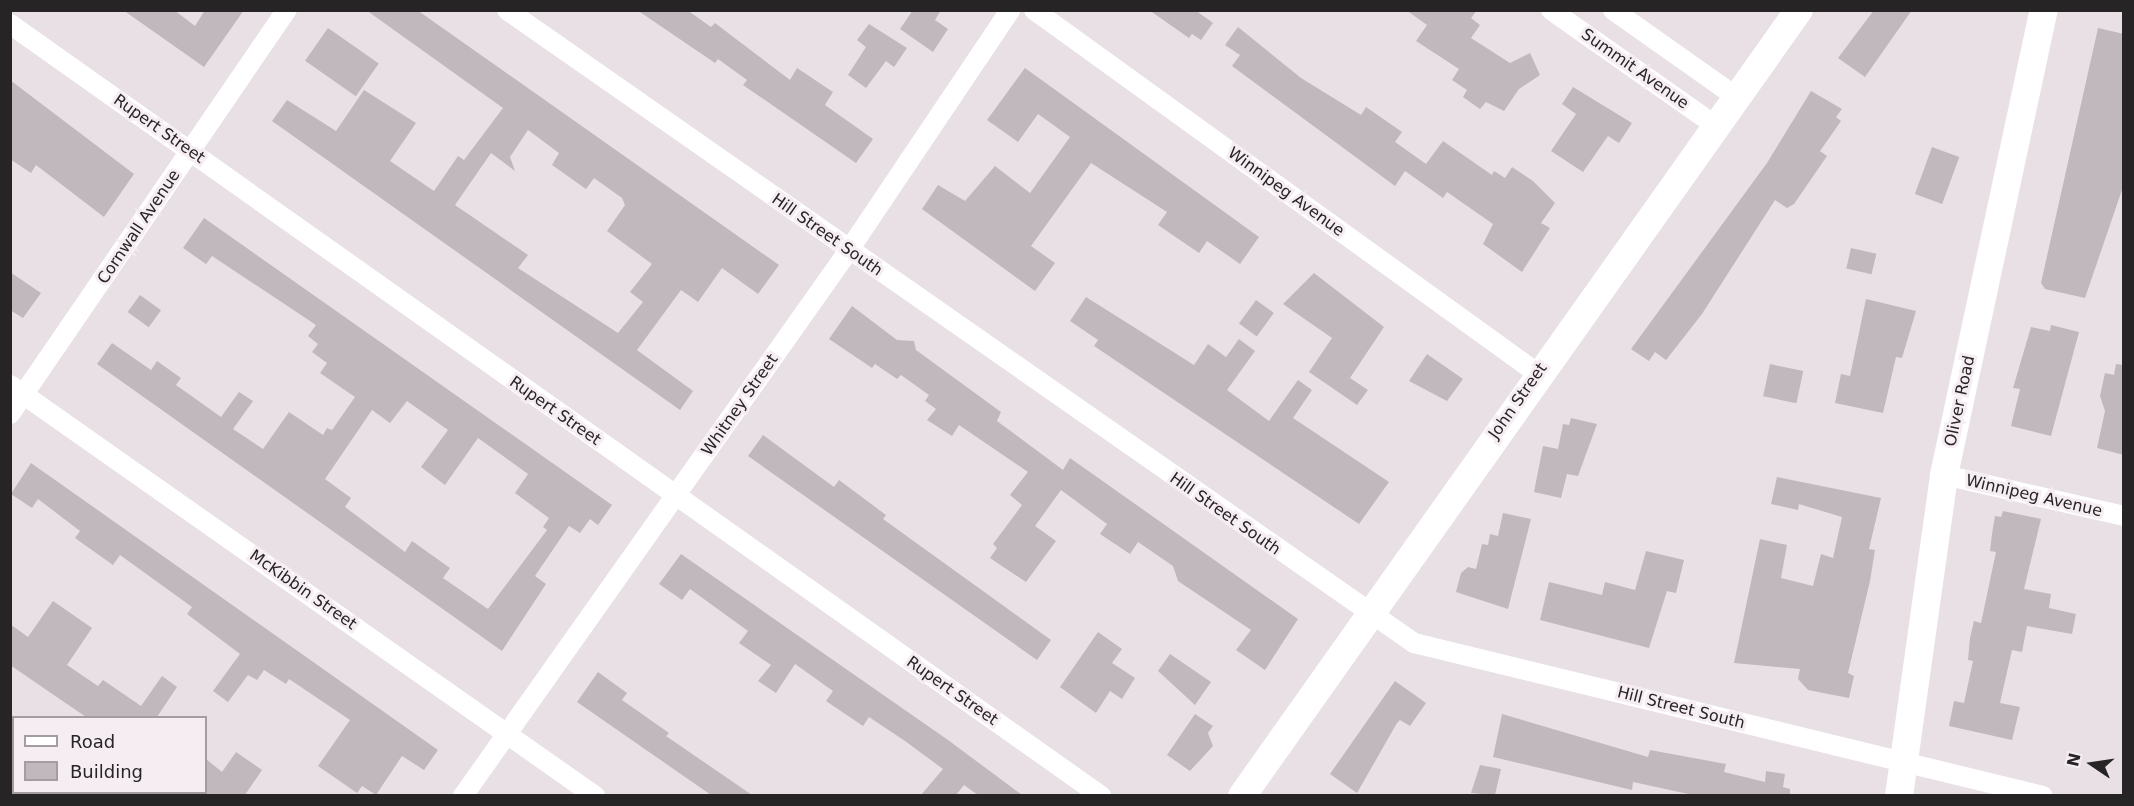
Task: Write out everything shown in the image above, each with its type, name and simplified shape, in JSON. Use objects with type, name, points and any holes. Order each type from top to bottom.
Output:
[{"type":"street","name":"Cornwall Avenue","points":[[10,414],[18,390],[190,152],[287,10]]},
{"type":"street","name":"Hill Street South","points":[[507,10],[1369,614],[1414,643],[2043,795]]},
{"type":"street","name":"Whitney Street","points":[[463,795],[849,250],[1010,10]]},
{"type":"street","name":"Winnipeg Avenue","points":[[1034,10],[1537,373]]},
{"type":"street","name":"Summit Avenue","points":[[1551,10],[1719,128]]},
{"type":"street","points":[[1613,10],[1739,99]]},
{"type":"street","name":"John Street","points":[[1242,795],[1537,373],[1719,128],[1799,10]]},
{"type":"street","name":"Oliver Road","points":[[1899,795],[1944,476],[2044,10]]},
{"type":"street","name":"Rupert Street","points":[[10,24],[1101,795]]},
{"type":"street","name":"McKibbin Street","points":[[18,390],[595,795]]},
{"type":"street","name":"Winnipeg Avenue","points":[[1944,476],[2124,516]]},
{"type":"building","points":[[123,10],[174,10],[195,26],[205,10],[244,10],[204,67]]},
{"type":"building","points":[[366,10],[417,10],[779,265],[758,294],[722,268],[698,302],[681,290],[637,350],[693,391],[680,410],[272,121],[287,100],[336,131],[364,90],[416,123],[390,161],[434,191],[458,156],[464,160],[503,108]],"holes":[[[528,130],[559,153],[552,165],[586,189],[594,178],[622,198],[625,205],[607,231],[652,264],[630,292],[643,302],[618,333],[518,268],[528,255],[455,205],[491,153],[515,171],[510,157]]]},
{"type":"building","points":[[637,10],[687,10],[711,27],[715,23],[790,80],[797,68],[833,92],[825,105],[873,139],[856,163],[743,85],[747,80],[718,59],[715,63]]},
{"type":"building","points":[[913,10],[941,10],[935,20],[948,29],[933,52],[900,29]]},
{"type":"building","points":[[1149,10],[1195,10],[1213,23],[1201,40],[1192,34],[1189,38]]},
{"type":"building","points":[[1406,10],[1477,10],[1471,18],[1480,25],[1471,38],[1510,63],[1530,53],[1540,75],[1519,89],[1504,111],[1486,102],[1480,109],[1463,97],[1467,90],[1452,80],[1459,69],[1416,41],[1427,25]]},
{"type":"building","points":[[1874,10],[1912,10],[1865,77],[1838,58]]},
{"type":"building","points":[[869,24],[907,48],[894,67],[886,61],[866,88],[848,75],[866,47],[857,40]]},
{"type":"building","points":[[1238,27],[1301,78],[1361,115],[1366,107],[1402,132],[1395,142],[1426,164],[1443,141],[1492,175],[1494,171],[1505,178],[1512,167],[1533,181],[1555,203],[1541,223],[1550,228],[1522,272],[1483,244],[1493,224],[1447,192],[1443,198],[1405,171],[1395,186],[1232,66],[1240,55],[1225,45]]},
{"type":"building","points":[[328,28],[379,64],[356,96],[305,61]]},
{"type":"building","points":[[2098,28],[2124,34],[2124,184],[2085,298],[2045,289],[2041,283]]},
{"type":"building","points":[[1025,68],[1259,237],[1240,264],[1207,241],[1199,253],[1158,225],[1167,212],[1091,163],[1031,246],[1055,263],[1035,291],[922,209],[938,185],[965,201],[995,166],[1030,193],[1070,137],[1038,114],[1018,142],[987,120]]},
{"type":"building","points":[[10,80],[134,174],[104,217],[36,165],[31,173],[10,159]]},
{"type":"building","points":[[1573,87],[1632,123],[1619,143],[1608,136],[1583,172],[1551,151],[1576,114],[1562,104]]},
{"type":"building","points":[[1811,91],[1842,109],[1836,117],[1841,121],[1820,151],[1827,156],[1794,204],[1787,208],[1775,200],[1702,314],[1666,360],[1655,352],[1649,361],[1631,349],[1767,163]]},
{"type":"building","points":[[1932,147],[1959,157],[1942,204],[1915,194]]},
{"type":"building","points":[[204,218],[612,505],[598,525],[590,519],[580,533],[569,526],[535,576],[546,584],[502,651],[97,364],[112,343],[151,370],[157,361],[181,378],[176,385],[221,417],[239,392],[253,401],[233,429],[263,449],[289,412],[323,435],[327,428],[332,430],[355,397],[320,373],[327,363],[312,352],[318,344],[308,336],[316,325],[212,256],[206,264],[183,248]],"holes":[[[407,401],[448,430],[421,467],[445,485],[478,438],[528,474],[515,493],[549,518],[543,527],[547,530],[488,609],[443,578],[450,568],[412,541],[405,552],[345,507],[351,498],[325,479],[372,410],[390,423]]]},
{"type":"building","points":[[1851,248],[1876,254],[1872,274],[1846,268]]},
{"type":"building","points":[[10,272],[41,293],[23,318],[10,310]]},
{"type":"building","points":[[1314,273],[1384,327],[1350,378],[1368,390],[1357,405],[1309,372],[1332,338],[1283,304]]},
{"type":"building","points":[[140,295],[161,310],[149,327],[128,312]]},
{"type":"building","points":[[1086,297],[1194,365],[1208,344],[1226,357],[1239,339],[1255,351],[1227,390],[1269,421],[1298,380],[1312,390],[1293,418],[1389,482],[1359,524],[1094,346],[1098,340],[1070,321]]},
{"type":"building","points":[[1866,299],[1916,311],[1902,358],[1896,357],[1883,413],[1835,403],[1841,374],[1850,376]]},
{"type":"building","points":[[1256,300],[1274,313],[1257,336],[1239,323]]},
{"type":"building","points":[[852,306],[897,340],[914,341],[916,350],[1001,412],[997,421],[1063,470],[1070,458],[1298,619],[1265,670],[1236,650],[1251,630],[1178,581],[1173,566],[1138,542],[1130,554],[1100,534],[1107,524],[1061,490],[1035,526],[1056,541],[1026,582],[990,558],[997,548],[993,544],[1022,505],[1010,495],[1028,472],[959,425],[952,436],[927,420],[936,409],[925,401],[929,395],[901,375],[897,379],[875,364],[872,368],[829,339]]},
{"type":"building","points":[[2051,325],[2079,332],[2051,436],[2011,426],[2020,389],[2013,388],[2031,327],[2050,331]]},
{"type":"building","points":[[1427,354],[1463,379],[1447,401],[1409,381]]},
{"type":"building","points":[[1770,364],[1803,371],[1796,403],[1763,396]]},
{"type":"building","points":[[2116,364],[2124,365],[2124,455],[2097,448],[2105,411],[2100,396],[2105,373],[2114,375]]},
{"type":"building","points":[[1571,418],[1597,424],[1578,476],[1567,474],[1561,498],[1534,492],[1543,446],[1558,449],[1563,424],[1569,425]]},
{"type":"building","points":[[763,435],[834,487],[839,480],[886,515],[883,519],[1051,640],[1037,660],[748,456]]},
{"type":"building","points":[[31,463],[438,750],[424,770],[402,756],[376,795],[362,786],[357,793],[318,766],[350,720],[289,679],[286,684],[264,670],[257,680],[248,675],[228,702],[213,691],[240,654],[187,614],[192,607],[120,555],[113,565],[75,538],[80,531],[38,499],[32,508],[11,494]]},
{"type":"building","points":[[1777,477],[1881,498],[1869,549],[1875,550],[1870,581],[1848,673],[1854,676],[1849,698],[1808,690],[1798,679],[1800,669],[1734,663],[1760,539],[1787,545],[1781,578],[1813,586],[1821,554],[1833,558],[1842,517],[1799,504],[1798,510],[1771,504]]},
{"type":"building","points":[[2003,511],[2041,519],[2024,589],[2051,594],[2049,608],[2076,614],[2072,634],[2027,626],[2022,652],[2012,650],[2000,703],[2020,707],[2012,740],[1949,726],[1954,701],[1964,703],[1973,661],[1968,660],[1970,638],[1974,621],[1981,623],[1996,552],[1990,551],[1995,516],[2001,517]]},
{"type":"building","points":[[1503,513],[1531,519],[1508,609],[1456,592],[1461,573],[1468,567],[1476,569],[1482,544],[1488,545],[1490,534],[1498,536]]},
{"type":"building","points":[[1646,551],[1684,560],[1676,593],[1667,591],[1649,648],[1540,620],[1549,582],[1602,595],[1605,582],[1635,590]]},
{"type":"building","points":[[681,554],[948,740],[1022,795],[978,795],[964,785],[956,795],[921,795],[943,769],[869,717],[863,726],[826,701],[833,691],[795,664],[776,693],[758,681],[771,665],[739,643],[748,631],[690,589],[682,600],[659,584]]},
{"type":"building","points":[[53,601],[92,628],[67,665],[98,686],[103,680],[141,706],[162,676],[177,687],[158,716],[85,716],[10,665],[10,624],[28,637]]},
{"type":"building","points":[[1098,632],[1122,649],[1112,663],[1135,678],[1122,699],[1110,691],[1096,713],[1060,687]]},
{"type":"building","points":[[1170,654],[1211,682],[1195,705],[1158,671]]},
{"type":"building","points":[[598,672],[627,693],[622,700],[669,733],[666,736],[752,795],[711,795],[577,702]]},
{"type":"building","points":[[1395,681],[1426,703],[1410,726],[1400,720],[1397,723],[1357,793],[1330,774]]},
{"type":"building","points":[[1195,714],[1213,726],[1208,733],[1213,746],[1190,771],[1167,755]]},
{"type":"building","points":[[1502,714],[1648,757],[1650,750],[1726,764],[1724,772],[1765,782],[1766,771],[1785,774],[1783,787],[1790,789],[1790,795],[1693,795],[1633,782],[1632,790],[1493,757]]},
{"type":"building","points":[[236,752],[262,770],[245,795],[206,795],[207,760],[222,772]]},
{"type":"building","points":[[1480,765],[1501,769],[1495,795],[1471,793]]}]
